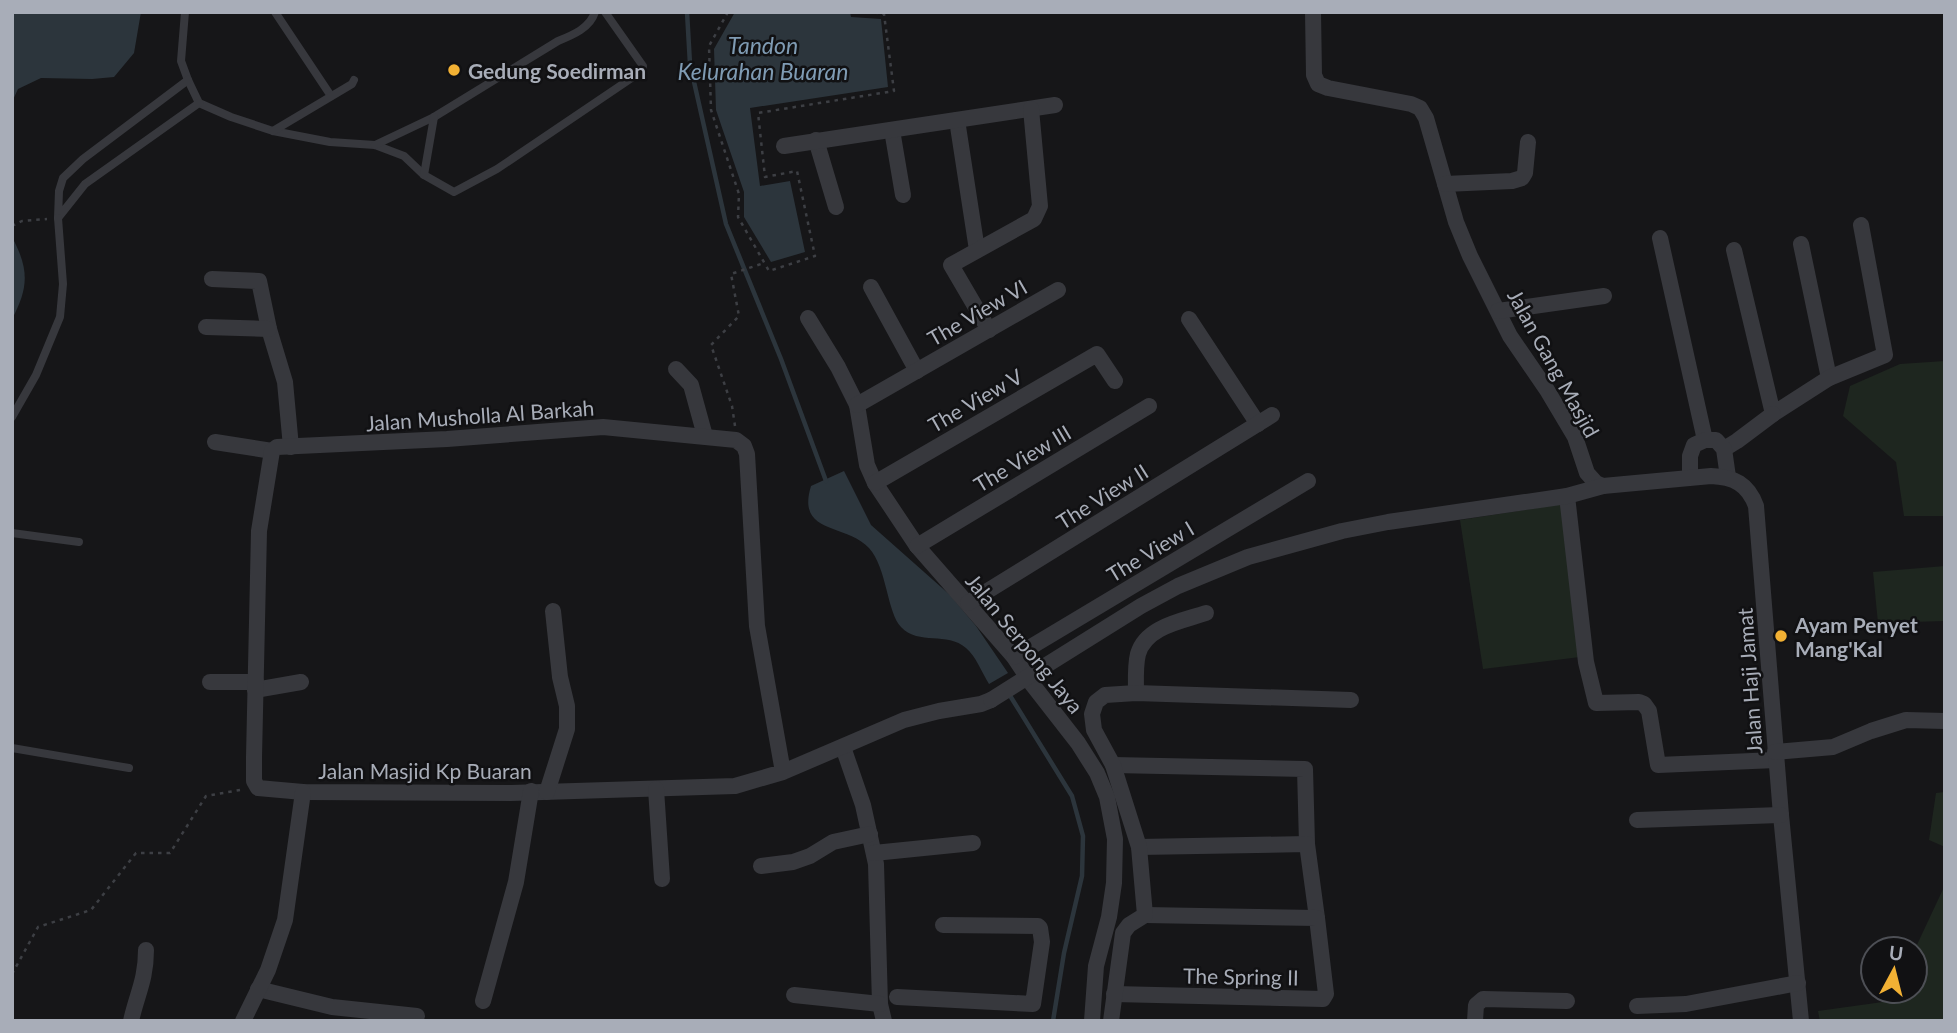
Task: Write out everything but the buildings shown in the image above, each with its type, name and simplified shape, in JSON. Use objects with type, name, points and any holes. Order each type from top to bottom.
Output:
[{"type":"street","name":"Jalan Gang Masjid","points":[[1313,12],[1314,75],[1318,84],[1420,108],[1426,118],[1463,241],[1521,355],[1547,390],[1574,437],[1587,473],[1603,486]]},
{"type":"street","points":[[784,146],[1055,105]]},
{"type":"street","points":[[989,330],[951,267],[952,262],[1034,219],[1039,213],[1031,109]]},
{"type":"street","points":[[957,120],[977,250]]},
{"type":"street","points":[[892,130],[903,195]]},
{"type":"street","points":[[816,140],[836,207]]},
{"type":"street","points":[[1445,184],[1512,181],[1522,178],[1525,173],[1528,142]]},
{"type":"street","points":[[1724,449],[1829,378],[1882,357],[1886,352],[1861,225]]},
{"type":"street","points":[[1660,238],[1705,440]]},
{"type":"street","points":[[1801,244],[1829,378]]},
{"type":"street","points":[[1734,250],[1773,414]]},
{"type":"street","points":[[212,279],[259,281],[269,329],[285,382],[290,447]]},
{"type":"street","name":"The View VI","points":[[871,287],[917,371]]},
{"type":"street","name":"The View VI","points":[[856,405],[1058,290]]},
{"type":"street","points":[[1498,311],[1604,296]]},
{"type":"street","name":"Jalan Serpong Jaya","points":[[808,318],[838,367],[856,405],[867,465],[875,483],[917,546],[1014,657],[1079,743],[1097,773],[1113,819],[1115,839],[1114,883],[1109,917],[1096,966],[1092,1021]]},
{"type":"street","name":"The View II","points":[[968,603],[1265,419],[1189,319]]},
{"type":"street","points":[[206,327],[269,329]]},
{"type":"street","name":"The View V","points":[[875,483],[1097,354],[1115,381]]},
{"type":"street","points":[[676,369],[691,385],[705,436]]},
{"type":"street","name":"The View III","points":[[917,546],[1149,406]]},
{"type":"street","name":"Jalan Musholla Al Barkah","points":[[272,451],[277,447],[447,439],[603,427],[737,440]]},
{"type":"street","points":[[737,440],[744,446],[747,454],[757,625],[783,772]]},
{"type":"street","points":[[1603,486],[1690,477],[1728,477],[1724,449],[1716,440],[1705,440],[1694,445],[1690,456],[1690,477]]},
{"type":"street","points":[[215,442],[272,451],[259,531],[254,757],[256,786],[303,792],[285,920],[268,970],[243,1021]]},
{"type":"street","name":"Jalan Haji Jamat","points":[[1728,477],[1746,488],[1756,506],[1780,815],[1801,1021]]},
{"type":"street","name":"The View I","points":[[1014,657],[1308,481]]},
{"type":"street","name":"Jalan Masjid Kp Buaran","points":[[303,792],[539,792],[741,785],[783,772],[904,720],[991,700],[1141,606],[1178,586],[1248,556],[1342,531],[1567,496],[1603,486]]},
{"type":"street","points":[[1567,496],[1586,662],[1596,704],[1644,704],[1649,712],[1658,765],[1664,767],[1776,756],[1833,747],[1906,720],[1945,721]]},
{"type":"street","name":"Jalan Masjid Kp Buaran","points":[[539,792],[567,729],[567,706],[560,677],[553,611]]},
{"type":"street","points":[[1136,693],[1136,663],[1143,643],[1161,628],[1206,613]]},
{"type":"street","points":[[210,682],[256,686],[301,682]]},
{"type":"street","points":[[1144,915],[1139,847],[1113,765],[1094,730],[1092,714],[1096,702],[1105,695],[1136,693],[1351,700]]},
{"type":"street","points":[[843,747],[863,805],[874,853],[880,1004],[884,1021]]},
{"type":"street","points":[[1111,1021],[1123,933],[1129,925],[1144,915],[1317,918],[1307,844],[1305,769],[1113,765]]},
{"type":"street","points":[[656,789],[662,879]]},
{"type":"street","points":[[483,1001],[539,792]]},
{"type":"street","points":[[1637,821],[1780,815]]},
{"type":"street","points":[[761,866],[793,862],[810,856],[832,842],[870,834]]},
{"type":"street","points":[[874,853],[973,843]]},
{"type":"street","points":[[1139,847],[1307,844]]},
{"type":"street","points":[[1114,883],[1142,884]]},
{"type":"street","name":"The Spring II","points":[[1114,994],[1323,999],[1326,995],[1317,918]]},
{"type":"street","points":[[943,925],[1040,928],[1042,942],[1030,1021]]},
{"type":"street","points":[[131,1021],[143,986],[146,950]]},
{"type":"street","points":[[1637,1006],[1686,1004],[1798,983]]},
{"type":"street","points":[[258,989],[332,1007],[417,1016]]},
{"type":"street","points":[[794,995],[880,1004]]},
{"type":"street","points":[[897,997],[1032,1004]]},
{"type":"street","points":[[1475,1021],[1476,1005],[1483,999],[1567,1001]]},
{"type":"lane","points":[[184,12],[181,61],[200,103],[273,131],[330,142],[375,145],[404,156],[424,175],[451,191],[456,191],[497,169],[642,71],[643,66],[606,12]]},
{"type":"lane","points":[[275,12],[331,96]]},
{"type":"lane","points":[[375,145],[434,117],[558,41],[578,32],[592,21],[595,12]]},
{"type":"lane","points":[[12,417],[36,375],[60,317],[63,284],[58,218],[59,191],[63,178],[83,159],[188,80]]},
{"type":"lane","points":[[273,131],[352,84],[354,80]]},
{"type":"lane","points":[[58,218],[85,184],[200,103]]},
{"type":"lane","points":[[424,175],[434,117]]},
{"type":"lane","points":[[12,533],[79,541]]},
{"type":"lane","points":[[12,748],[129,768]]},
{"type":"path","points":[[728,12],[709,46],[711,110],[739,194],[738,218],[764,262],[731,274],[739,316],[711,345],[732,407],[737,440]]},
{"type":"path","points":[[12,226],[22,221],[58,218]]},
{"type":"path","points":[[12,974],[38,927],[91,911],[136,853],[170,853],[206,796],[256,786]]},
{"type":"shaded area","points":[[1945,361],[1945,516],[1904,516],[1896,462],[1843,416],[1850,386],[1900,364]]},
{"type":"shaded area","points":[[1562,504],[1580,657],[1483,669],[1460,520]]},
{"type":"shaded area","points":[[1945,566],[1945,621],[1878,623],[1873,572]]},
{"type":"shaded area","points":[[1945,792],[1945,847],[1929,840],[1936,793]]},
{"type":"shaded area","points":[[1945,885],[1945,1021],[1820,1021],[1818,1011],[1861,1005],[1929,1005],[1929,935],[1922,935]]},
{"type":"water","points":[[12,12],[141,12],[134,53],[114,77],[41,78],[18,89],[12,102]]},
{"type":"water","name":"Tandon Kelurahan Buaran","points":[[735,12],[850,12],[851,17],[881,19],[888,87],[750,108],[760,186],[790,181],[805,252],[771,262],[744,217],[744,192],[716,110],[714,49]]},
{"type":"water","points":[[12,237],[22,259],[25,278],[22,297],[12,319]]},
{"type":"water","points":[[844,471],[871,525],[950,595],[976,626],[1008,673],[989,684],[973,655],[966,648],[950,640],[916,636],[901,627],[893,612],[880,567],[869,548],[859,540],[817,521],[810,513],[808,502],[811,486]]},
{"type":"waterway","points":[[687,12],[690,64],[726,224],[781,359],[826,481]]},
{"type":"waterway","points":[[1009,694],[1072,796],[1083,836],[1082,876],[1064,953],[1053,1021]]},
{"type":"place","name":"Gedung Soedirman","points":[[454,70]]},
{"type":"place","name":"Ayam Penyet Mang'Kal","points":[[1781,636]]}]
